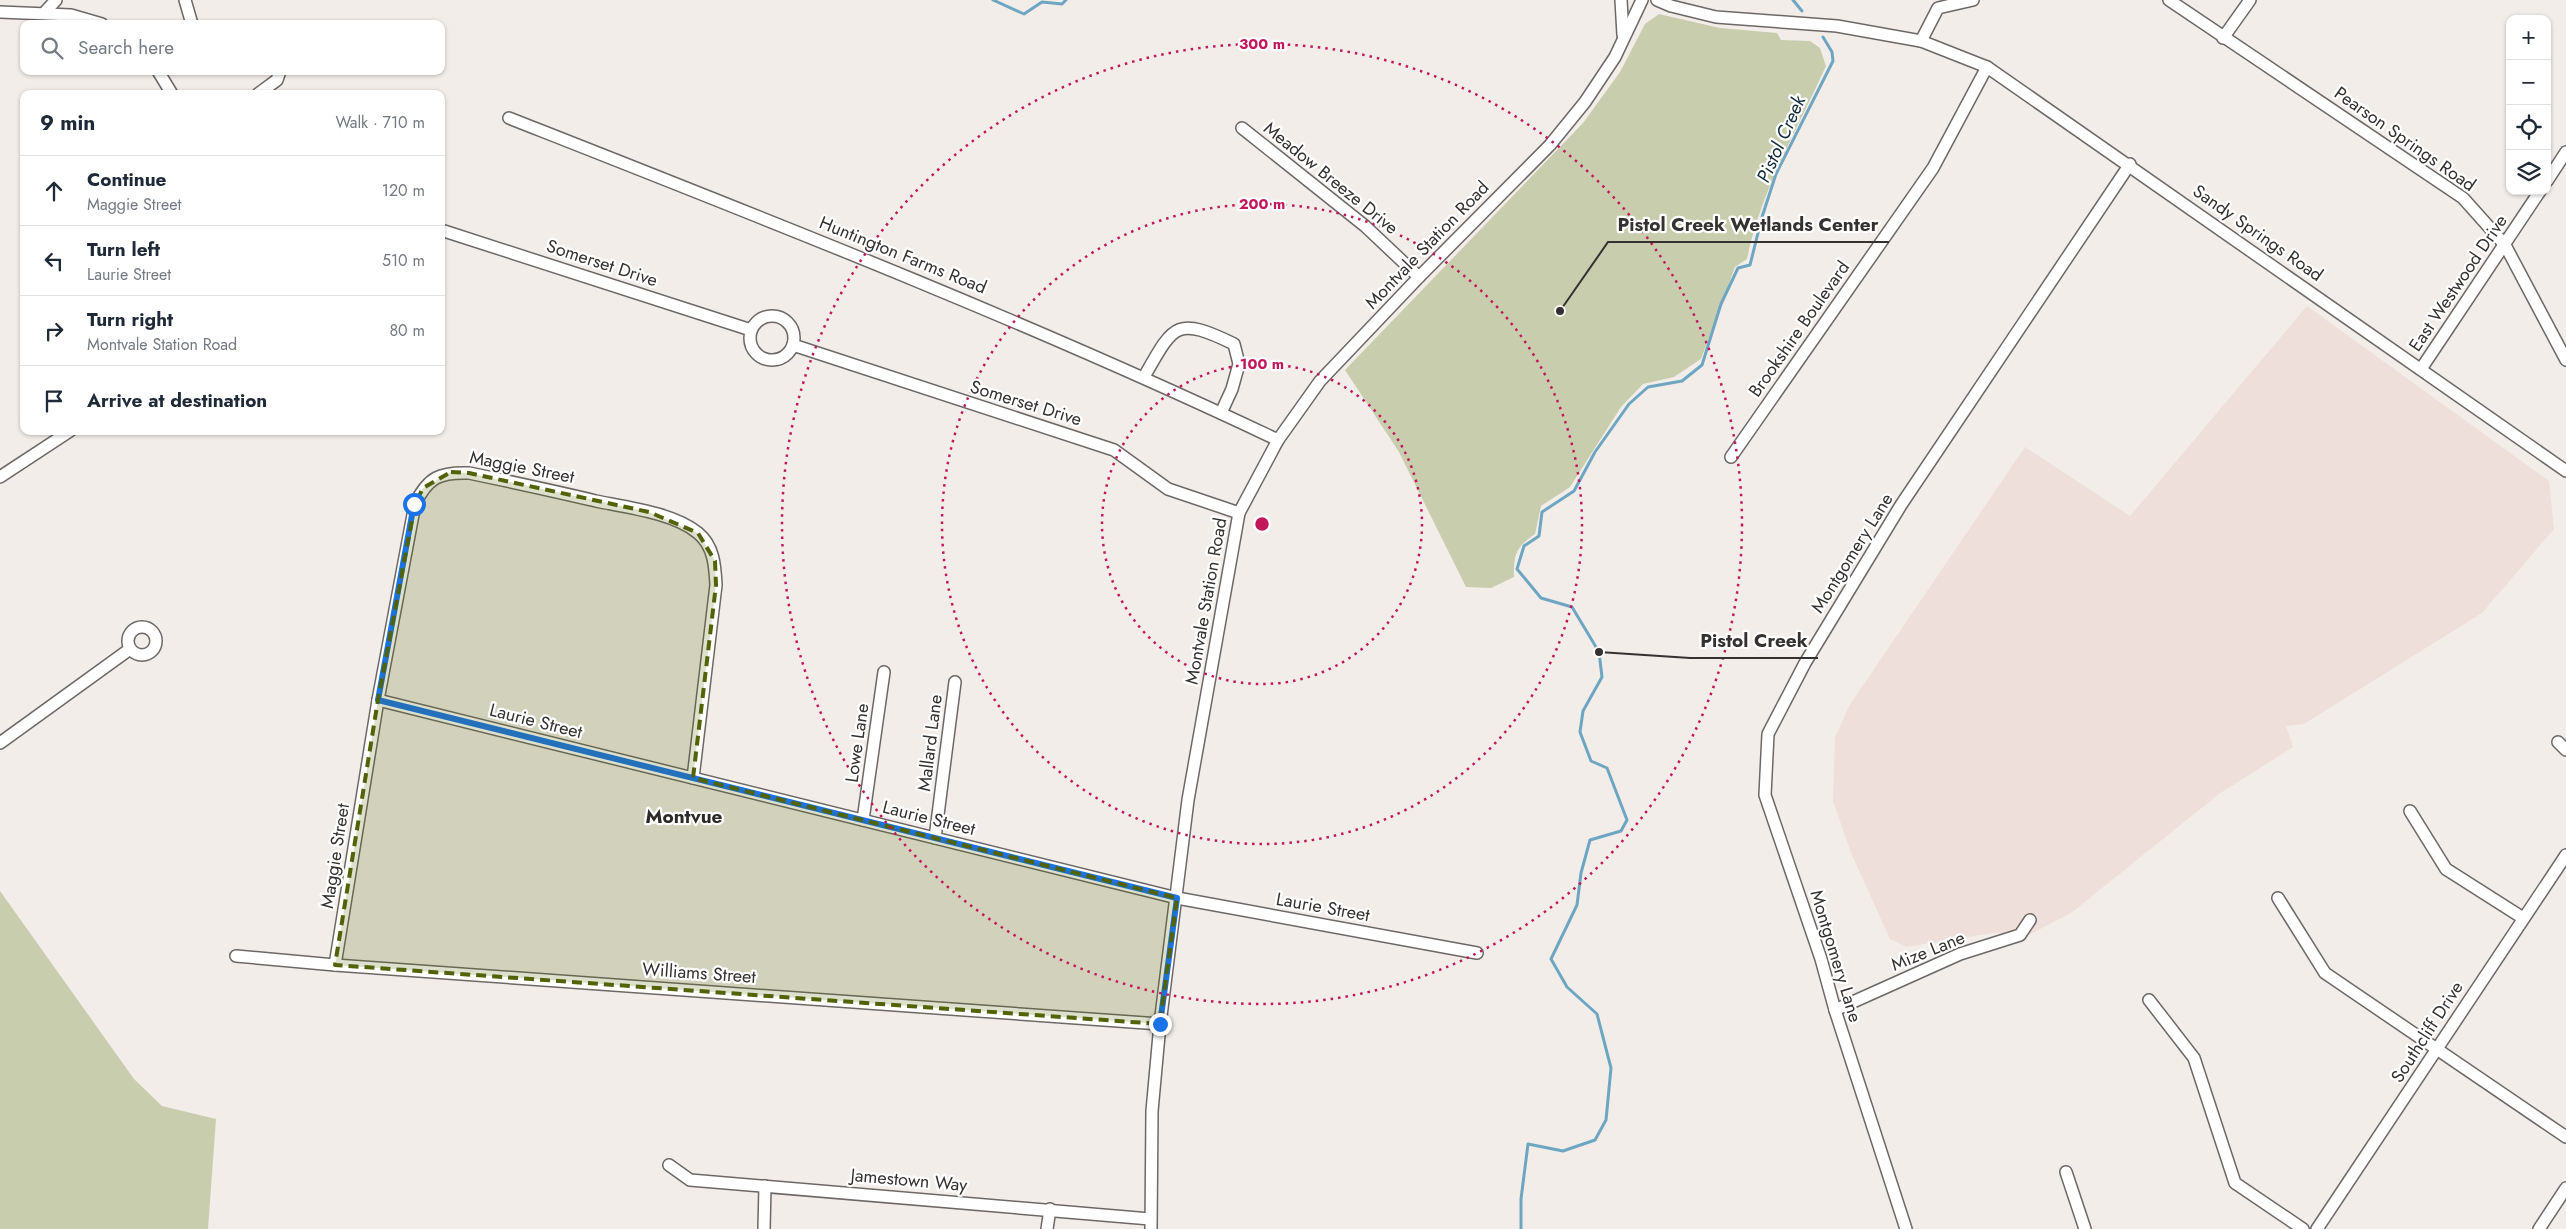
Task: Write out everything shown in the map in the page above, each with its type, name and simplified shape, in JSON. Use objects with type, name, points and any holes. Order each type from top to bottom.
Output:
[{"type":"street","points":[[45,12],[56,0]]},
{"type":"street","points":[[185,0],[191,20]]},
{"type":"street","points":[[1621,0],[1624,39]]},
{"type":"street","name":"Montvale Station Road","points":[[1150,1224],[1152,1111],[1160,1024],[1188,800],[1239,513],[1278,440],[1320,381],[1419,277],[1550,145],[1585,102],[1615,56],[1642,0]]},
{"type":"street","points":[[1657,0],[1671,6],[1716,17],[1837,26],[1921,41],[1938,8],[1973,0]]},
{"type":"street","name":"Pearson Springs Road","points":[[2168,0],[2463,198],[2505,245],[2566,360]]},
{"type":"street","points":[[2224,38],[2250,0]]},
{"type":"street","points":[[0,12],[45,12],[71,15],[88,20]]},
{"type":"street","name":"Sandy Springs Road","points":[[1921,41],[1987,67],[2130,164],[2566,472]]},
{"type":"street","name":"Brookshire Boulevard","points":[[1731,457],[1933,168],[1987,67]]},
{"type":"street","points":[[160,75],[170,90]]},
{"type":"street","points":[[263,90],[277,80],[279,75]]},
{"type":"street","name":"Huntington Farms Road","points":[[509,118],[972,302],[1144,377],[1278,440]]},
{"type":"street","name":"Meadow Breeze Drive","points":[[1242,128],[1365,226],[1419,277]]},
{"type":"street","points":[[2551,174],[2566,152]]},
{"type":"street","name":"Montgomery Lane","points":[[1906,1229],[1835,1010],[1821,959],[1765,795],[1768,734],[1805,663],[1901,505],[2130,164]]},
{"type":"street","name":"East Westwood Drive","points":[[2421,369],[2537,195]]},
{"type":"street","name":"Somerset Drive","points":[[445,231],[751,330]]},
{"type":"street","points":[[768,316],[779,317],[789,324],[794,334],[793,345],[787,355],[776,360],[765,359],[755,352],[750,342],[751,330],[758,321],[768,316]]},
{"type":"street","points":[[1144,377],[1173,332],[1188,326],[1206,331],[1234,344],[1239,364],[1232,389],[1221,413]]},
{"type":"street","name":"Somerset Drive","points":[[793,345],[1114,450],[1168,489],[1239,513]]},
{"type":"street","points":[[0,477],[64,435]]},
{"type":"street","name":"Maggie Street","points":[[335,965],[378,700],[414,504],[423,488],[435,478],[450,472],[469,473],[649,512],[687,526],[698,533],[707,544],[715,562],[716,585],[692,778]]},
{"type":"street","points":[[0,744],[130,649]]},
{"type":"street","name":"Lowe Lane","points":[[863,820],[884,672]]},
{"type":"street","name":"Mallard Lane","points":[[935,838],[955,682]]},
{"type":"street","name":"Laurie Street","points":[[378,700],[1177,898],[1477,953]]},
{"type":"street","points":[[2410,811],[2446,868],[2522,918]]},
{"type":"street","name":"Southcliff Drive","points":[[2317,1229],[2522,918],[2566,855]]},
{"type":"street","points":[[2278,898],[2325,973],[2438,1048],[2566,1138]]},
{"type":"street","name":"Mize Lane","points":[[1835,1010],[1960,954],[2020,935],[2030,920]]},
{"type":"street","name":"Williams Street","points":[[236,956],[335,965],[1160,1024]]},
{"type":"street","points":[[2149,1000],[2194,1058],[2236,1183],[2302,1229]]},
{"type":"street","name":"Jamestown Way","points":[[669,1165],[690,1180],[1050,1209],[1150,1224]]},
{"type":"street","points":[[2066,1172],[2085,1229]]},
{"type":"street","points":[[764,1229],[766,1186]]},
{"type":"street","points":[[2539,1229],[2566,1188]]},
{"type":"street","points":[[1047,1229],[1050,1209]]},
{"type":"highlighted area","points":[[451,472],[469,473],[649,512],[698,533],[715,561],[716,585],[693,778],[1177,898],[1160,1024],[335,965],[378,700],[415,504],[423,488]]},
{"type":"shaded area","points":[[2307,306],[2549,481],[2554,529],[2482,613],[2304,724],[2286,726],[2293,747],[2219,794],[2071,913],[2015,942],[1999,932],[1907,947],[1890,939],[1851,853],[1833,801],[1835,738],[1849,706],[2025,447],[2130,516]]},
{"type":"green space","points":[[1659,14],[1720,28],[1777,33],[1781,40],[1810,41],[1820,48],[1826,66],[1771,184],[1753,234],[1747,259],[1735,267],[1701,359],[1674,377],[1643,384],[1621,407],[1570,487],[1541,506],[1535,534],[1523,543],[1515,557],[1514,577],[1491,588],[1466,587],[1399,452],[1345,370],[1583,123],[1620,72],[1645,24]]},
{"type":"green space","points":[[0,891],[134,1079],[162,1106],[216,1119],[208,1229],[0,1229]]},
{"type":"waterway","name":"Pistol Creek","points":[[993,0],[1024,14],[1042,2],[1062,4],[1066,0]]},
{"type":"waterway","name":"Pistol Creek","points":[[1793,0],[1802,11]]},
{"type":"waterway","name":"Pistol Creek","points":[[1521,1229],[1521,1199],[1528,1144],[1563,1151],[1595,1140],[1606,1120],[1611,1068],[1597,1014],[1567,987],[1551,959],[1577,905],[1581,873],[1590,840],[1621,831],[1627,820],[1607,768],[1591,761],[1580,732],[1583,711],[1602,677],[1599,652],[1572,607],[1541,598],[1517,569],[1524,546],[1539,536],[1542,512],[1574,491],[1595,452],[1629,404],[1648,387],[1682,381],[1702,365],[1721,304],[1738,268],[1750,265],[1762,217],[1776,174],[1833,61],[1832,52],[1823,37]]},
{"type":"place","name":"Pistol Creek Wetlands Center","points":[[1560,311]]},
{"type":"place","name":"Pistol Creek","points":[[1599,652]]},
{"type":"district","name":"Montvue","points":[[684,816]]},
{"type":"route","points":[[414,504],[378,700],[1177,898],[1160,1024]]}]
